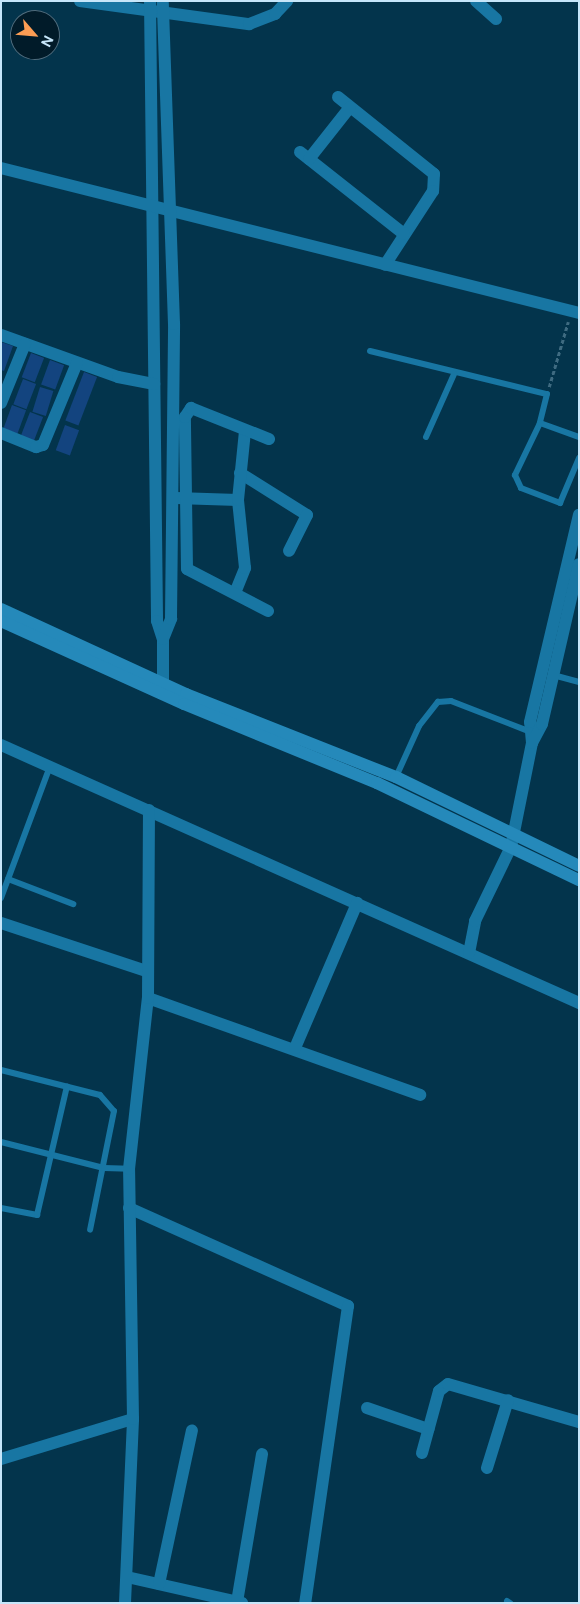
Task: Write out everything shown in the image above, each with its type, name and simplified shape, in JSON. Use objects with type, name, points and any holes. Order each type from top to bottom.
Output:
[{"type":"street","points":[[80,1],[163,7],[249,24],[275,14],[287,1]]},
{"type":"street","points":[[476,1],[496,19]]},
{"type":"street","points":[[150,6],[157,621],[163,639],[163,689]]},
{"type":"street","points":[[163,7],[178,498],[187,569],[268,611]]},
{"type":"street","points":[[338,97],[434,174],[433,191],[385,265]]},
{"type":"street","points":[[350,107],[305,156],[404,234]]},
{"type":"street","points":[[1,168],[575,312]]},
{"type":"street","points":[[1,335],[77,363],[154,384]]},
{"type":"street","points":[[1,404],[25,344]]},
{"type":"street","points":[[1,433],[36,447],[43,446],[77,363]]},
{"type":"street","points":[[163,639],[171,619],[178,498],[188,410],[269,439]]},
{"type":"street","points":[[235,593],[246,568],[238,500],[245,431]]},
{"type":"street","points":[[240,473],[307,515],[289,551]]},
{"type":"street","points":[[156,496],[238,500]]},
{"type":"street","points":[[469,953],[475,921],[512,841],[531,738],[579,515]]},
{"type":"street","points":[[531,738],[542,724],[579,564]]},
{"type":"street","points":[[1,609],[163,689],[396,777],[579,880]]},
{"type":"street","points":[[1,621],[163,689],[512,841],[579,866]]},
{"type":"street","points":[[1,745],[357,902],[579,1003]]},
{"type":"street","points":[[125,1603],[134,1419],[129,1169],[148,998],[146,971],[149,810]]},
{"type":"street","points":[[295,1048],[357,902]]},
{"type":"street","points":[[1,923],[146,971]]},
{"type":"street","points":[[148,998],[295,1048],[420,1095]]},
{"type":"street","points":[[129,1208],[348,1306],[305,1603]]},
{"type":"street","points":[[422,1454],[439,1391],[448,1384],[579,1422]]},
{"type":"street","points":[[487,1468],[508,1400]]},
{"type":"street","points":[[367,1408],[428,1429]]},
{"type":"street","points":[[1,1459],[134,1419]]},
{"type":"street","points":[[159,1584],[192,1430]]},
{"type":"street","points":[[127,1577],[240,1602],[262,1454]]},
{"type":"lane","points":[[370,351],[454,374],[547,394],[540,423],[515,475],[517,484],[560,503],[579,458]]},
{"type":"lane","points":[[426,437],[454,374]]},
{"type":"lane","points":[[540,423],[579,437]]},
{"type":"lane","points":[[553,674],[579,682]]},
{"type":"lane","points":[[396,777],[419,726],[438,702],[451,701],[531,738]]},
{"type":"lane","points":[[1,898],[50,766]]},
{"type":"lane","points":[[8,879],[73,904]]},
{"type":"lane","points":[[1,1070],[100,1095],[114,1111],[90,1230]]},
{"type":"lane","points":[[1,1208],[36,1215],[67,1086]]},
{"type":"lane","points":[[1,1142],[104,1168],[129,1169]]},
{"type":"path","points":[[547,394],[575,312]]},
{"type":"building","points":[[1,342],[13,346],[4,371],[1,370]]},
{"type":"building","points":[[31,353],[44,358],[35,382],[22,377]]},
{"type":"building","points":[[50,360],[64,365],[55,390],[41,384]]},
{"type":"building","points":[[84,372],[97,377],[78,426],[65,421]]},
{"type":"building","points":[[23,379],[36,384],[26,409],[13,404]]},
{"type":"building","points":[[40,387],[53,391],[46,416],[32,412]]},
{"type":"building","points":[[12,405],[26,410],[18,434],[3,428]]},
{"type":"building","points":[[30,412],[43,417],[34,441],[21,436]]},
{"type":"building","points":[[65,425],[79,430],[70,456],[56,450]]}]
